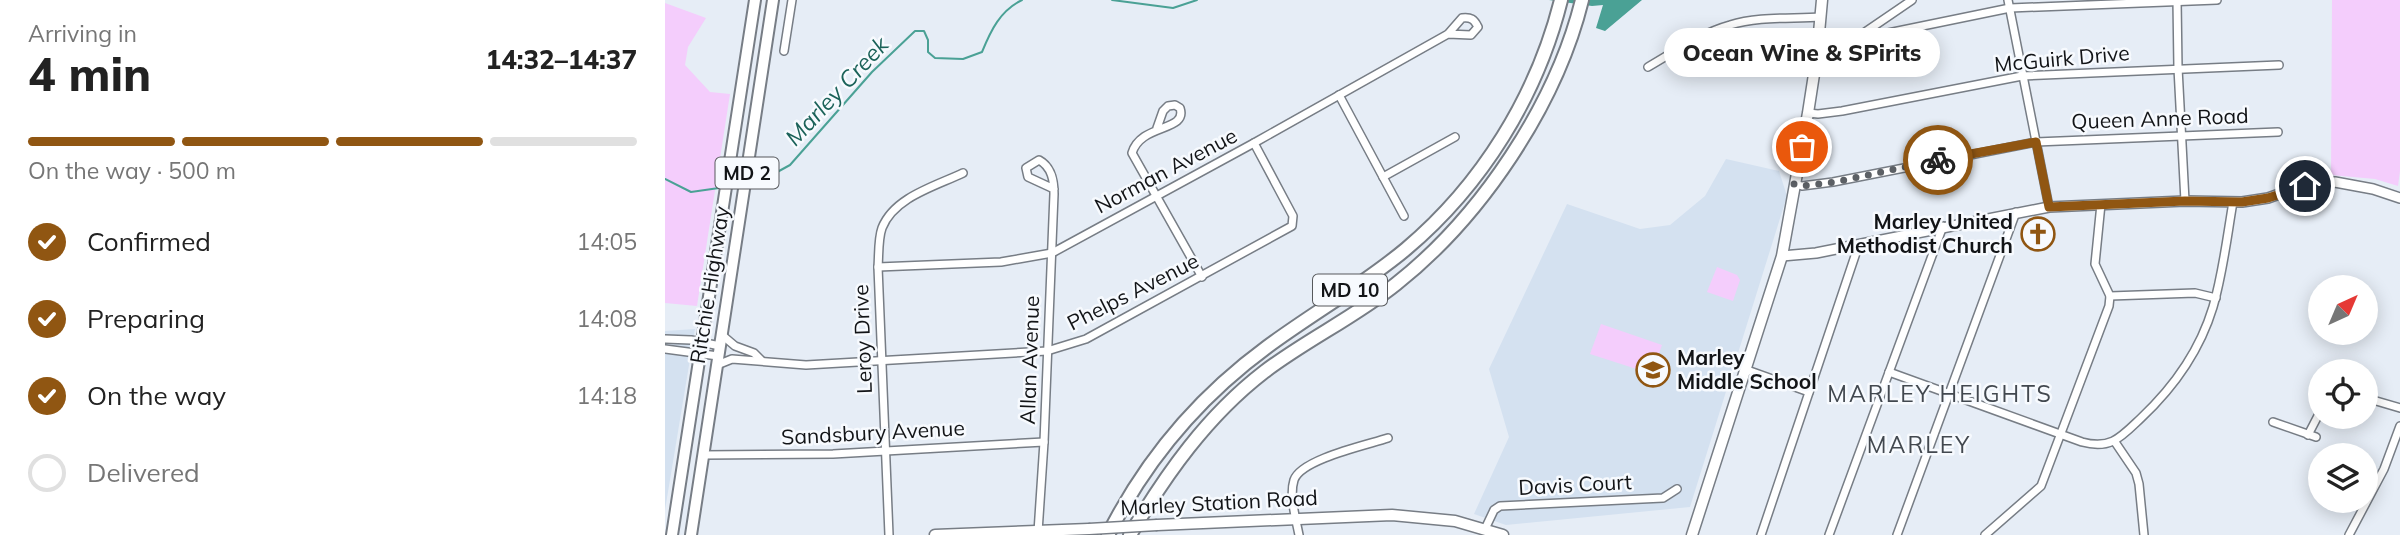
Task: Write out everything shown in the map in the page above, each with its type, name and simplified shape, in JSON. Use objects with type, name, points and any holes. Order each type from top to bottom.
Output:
[{"type":"highway","name":"MD 10","points":[[1108,535],[1152,461],[1183,422],[1214,391],[1268,346],[1390,261],[1450,206],[1488,159],[1509,126],[1537,70],[1561,0]]},
{"type":"highway","name":"MD 10","points":[[1130,535],[1186,449],[1222,412],[1264,372],[1398,283],[1429,255],[1470,210],[1502,169],[1536,117],[1570,43],[1582,0]]},
{"type":"main road","name":"Ritchie Highway","points":[[672,535],[755,0]]},
{"type":"main road","name":"Ritchie Highway","points":[[691,535],[773,0]]},
{"type":"main road","points":[[1692,535],[1782,256],[1808,113],[1822,0]]},
{"type":"main road","name":"Marley Station Road","points":[[935,535],[1375,515],[1421,516],[1503,535]]},
{"type":"street","points":[[784,51],[792,0]]},
{"type":"street","points":[[1854,40],[2009,4],[2217,0]]},
{"type":"street","points":[[1817,55],[1825,57],[1854,40],[1906,1]]},
{"type":"street","points":[[2177,1],[2185,201]]},
{"type":"street","points":[[2009,4],[2049,207]]},
{"type":"street","points":[[1648,67],[1715,29],[1732,24],[1752,20],[1821,17]]},
{"type":"street","name":"Norman Avenue","points":[[878,267],[1002,262],[1052,253],[1448,34]]},
{"type":"street","name":"McGuirk Drive","points":[[1808,113],[1842,111],[2022,76],[2279,65]]},
{"type":"street","points":[[1339,95],[1404,216]]},
{"type":"street","points":[[1157,128],[1135,145],[1132,153],[1202,277]]},
{"type":"street","name":"Queen Anne Road","points":[[1794,184],[1802,186],[1835,182],[2036,142],[2279,132]]},
{"type":"street","points":[[1384,177],[1455,137]]},
{"type":"street","name":"Phelps Avenue","points":[[719,350],[732,359],[806,365],[1048,351],[1086,339],[1292,226],[1293,216],[1254,143]]},
{"type":"street","name":"Leroy Drive","points":[[889,535],[878,267],[881,230],[889,215],[903,202],[963,173]]},
{"type":"street","points":[[1782,256],[1816,253],[2017,211],[2049,207],[2185,201],[2233,202],[2268,198],[2305,186],[2335,182],[2354,184],[2400,198]]},
{"type":"street","name":"Allan Avenue","points":[[1038,532],[1054,189]]},
{"type":"street","points":[[1889,372],[2090,444],[2115,442],[2162,398],[2190,359],[2215,298],[2233,202]]},
{"type":"street","points":[[1985,535],[2041,486],[2104,319],[2110,296],[2095,264],[2101,204]]},
{"type":"street","points":[[1897,535],[2017,211]]},
{"type":"street","points":[[1829,535],[1943,226]]},
{"type":"street","points":[[1761,535],[1859,244]]},
{"type":"street","points":[[2110,296],[2195,293],[2215,298]]},
{"type":"street","points":[[665,339],[719,350]]},
{"type":"street","name":"Phelps Avenue","points":[[719,350],[735,346],[754,353],[761,360]]},
{"type":"street","points":[[665,349],[701,347]]},
{"type":"street","points":[[1747,370],[1809,392]]},
{"type":"street","points":[[2378,402],[2400,408]]},
{"type":"street","points":[[2273,422],[2312,436],[2314,429]]},
{"type":"street","points":[[2350,535],[2384,469],[2400,426]]},
{"type":"street","points":[[1299,535],[1295,519],[1293,482],[1301,470],[1312,463],[1388,438]]},
{"type":"street","name":"Sandsbury Avenue","points":[[703,455],[885,451],[1044,442]]},
{"type":"street","points":[[2115,442],[2136,473],[2144,535]]},
{"type":"street","name":"Davis Court","points":[[1485,529],[1494,510],[1500,506],[1663,498],[1677,489]]},
{"type":"shaded area","points":[[1549,0],[1642,0],[1605,31],[1596,28],[1603,5]]},
{"type":"shaded area","points":[[2332,0],[2400,0],[2398,186],[2375,179],[2331,175]]},
{"type":"shaded area","points":[[665,3],[706,18],[688,47],[685,65],[710,92],[730,94],[697,306],[665,303]]},
{"type":"shaded area","points":[[1726,159],[1779,171],[1787,196],[1690,507],[1506,525],[1474,514],[1509,437],[1489,369],[1567,204],[1640,229],[1670,225],[1705,196]]},
{"type":"shaded area","points":[[1717,267],[1737,275],[1740,280],[1733,301],[1707,292]]},
{"type":"shaded area","points":[[1601,324],[1662,345],[1652,374],[1590,354]]},
{"type":"shaded area","points":[[695,329],[665,510],[665,331]]},
{"type":"waterway","name":"Marley Creek","points":[[753,178],[770,176],[790,165],[872,72],[915,31],[924,31],[928,40],[928,52],[935,58],[963,59],[982,52],[997,22],[1014,4],[1022,0]]},
{"type":"waterway","name":"Marley Creek","points":[[1112,0],[1173,8],[1197,0]]},
{"type":"waterway","points":[[665,179],[691,192],[719,188]]},
{"type":"way so far","points":[[1802,147],[1794,184],[1802,186],[1835,182],[1938,160]]},
{"type":"place","name":"Ocean Wine & SPirits","points":[[1802,147]]},
{"type":"place","name":"Marley United Methodist Church","points":[[2038,234]]},
{"type":"place","name":"Marley Middle School","points":[[1653,370]]},
{"type":"district","name":"MARLEY HEIGHTS","points":[[1940,394]]},
{"type":"district","name":"MARLEY","points":[[1919,445]]},
{"type":"route","points":[[1938,160],[2036,142],[2049,207],[2185,201],[2242,202],[2268,198],[2305,186]]}]
